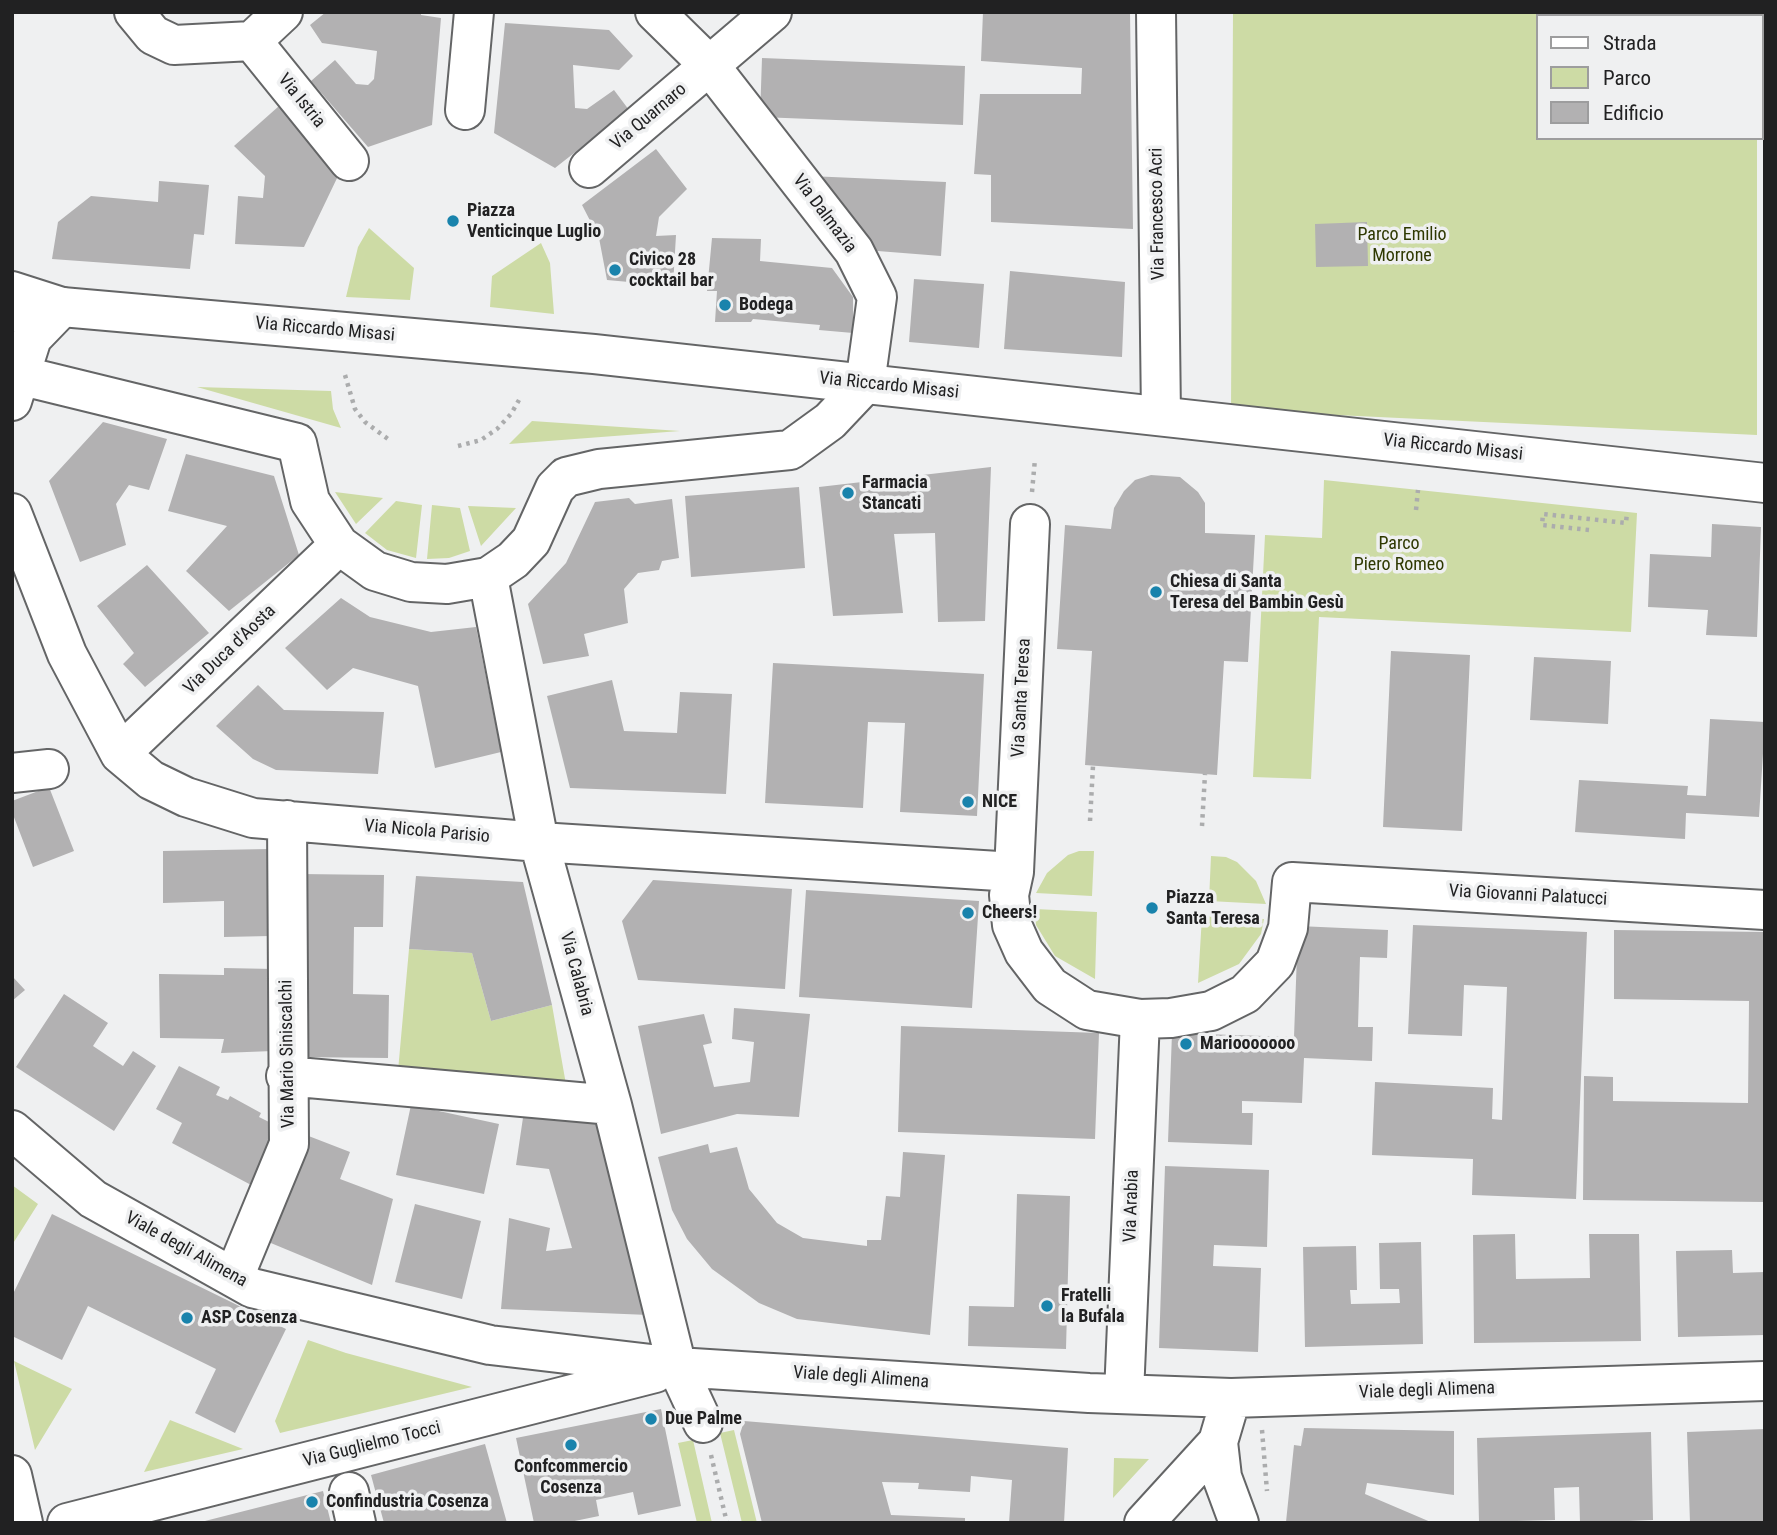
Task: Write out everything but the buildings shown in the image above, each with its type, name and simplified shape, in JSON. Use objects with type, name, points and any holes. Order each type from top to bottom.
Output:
[{"type":"street","points":[[134,12],[153,35],[174,45],[252,41],[283,12]]},
{"type":"street","points":[[465,110],[474,12]]},
{"type":"street","name":"Via Dalmazia","points":[[655,12],[710,66],[854,251],[877,298],[866,384]]},
{"type":"street","name":"Via Quarnaro","points":[[589,168],[772,12]]},
{"type":"street","name":"Via Francesco Acri","points":[[1156,12],[1160,416]]},
{"type":"street","name":"Via Istria","points":[[252,41],[349,161]]},
{"type":"street","points":[[12,291],[62,307],[32,338],[16,388],[296,443],[310,501],[339,545],[375,571],[411,582],[447,584],[488,577],[513,560],[531,541],[555,488],[566,477],[599,469],[790,450],[830,421],[866,384]]},
{"type":"street","name":"Via Riccardo Misasi","points":[[12,313],[62,307],[594,354],[1765,483]]},
{"type":"street","name":"Via Nicola Parisio","points":[[12,513],[67,654],[120,754],[151,780],[186,797],[253,818],[539,842],[1014,872]]},
{"type":"street","name":"Via Santa Teresa","points":[[1014,872],[1030,524]]},
{"type":"street","name":"Via Duca d'Aosta","points":[[120,754],[339,545]]},
{"type":"street","name":"Via Calabria","points":[[488,577],[539,842],[612,1105],[677,1367],[703,1423]]},
{"type":"street","points":[[12,773],[49,769]]},
{"type":"street","name":"Via Mario Siniscalchi","points":[[234,1277],[289,1144],[286,1076],[287,820]]},
{"type":"street","points":[[1014,872],[1009,895],[1012,926],[1024,952],[1050,986],[1087,1010],[1140,1019]]},
{"type":"street","name":"Via Giovanni Palatucci","points":[[1140,1019],[1171,1018],[1212,1011],[1245,994],[1275,963],[1288,928],[1292,882],[1765,910]]},
{"type":"street","name":"Via Arabia","points":[[1124,1394],[1140,1019]]},
{"type":"street","points":[[286,1076],[612,1105]]},
{"type":"street","name":"Viale degli Alimena","points":[[12,1130],[93,1199],[252,1288],[490,1345],[677,1367],[1231,1398],[1765,1381]]},
{"type":"street","name":"Via Guglielmo Tocci","points":[[67,1523],[677,1367]]},
{"type":"street","points":[[1144,1523],[1217,1441],[1231,1398]]},
{"type":"street","points":[[1217,1441],[1222,1477],[1239,1523]]},
{"type":"street","points":[[12,1475],[23,1523]]},
{"type":"path","points":[[345,375],[355,409],[365,422],[388,439]]},
{"type":"path","points":[[458,446],[481,440],[497,429],[519,400]]},
{"type":"path","points":[[1416,510],[1418,490]]},
{"type":"path","points":[[1589,530],[1542,525],[1544,514],[1626,523],[1627,512]]},
{"type":"path","points":[[1090,821],[1093,766]]},
{"type":"path","points":[[1202,826],[1205,774]]},
{"type":"path","points":[[1261,1422],[1267,1497]]},
{"type":"path","points":[[703,1423],[727,1523]]},
{"type":"green space","name":"Parco Emilio Morrone","points":[[1233,12],[1757,12],[1536,14],[1536,140],[1757,140],[1757,435],[1231,410]]},
{"type":"green space","points":[[369,228],[414,268],[410,300],[346,297],[358,247]]},
{"type":"green space","points":[[541,243],[550,263],[554,314],[490,307],[492,276]]},
{"type":"green space","points":[[197,387],[331,391],[333,409],[341,428]]},
{"type":"green space","points":[[532,421],[680,431],[509,444]]},
{"type":"green space","name":"Parco Piero Romeo","points":[[1324,480],[1637,513],[1631,632],[1319,617],[1311,779],[1253,777],[1265,535],[1322,538]]},
{"type":"green space","points":[[335,492],[383,498],[356,524]]},
{"type":"green space","points":[[396,501],[422,505],[416,558],[387,550],[365,533]]},
{"type":"green space","points":[[432,505],[460,508],[470,551],[449,558],[427,559]]},
{"type":"green space","points":[[468,506],[516,508],[481,546]]},
{"type":"green space","points":[[1079,851],[1094,851],[1092,896],[1036,893],[1047,873],[1068,855]]},
{"type":"green space","points":[[1211,856],[1226,857],[1237,862],[1256,881],[1266,904],[1209,901]]},
{"type":"green space","points":[[1035,909],[1097,912],[1095,979],[1055,956],[1036,925]]},
{"type":"green space","points":[[1202,916],[1264,919],[1261,934],[1239,964],[1198,983]]},
{"type":"green space","points":[[409,949],[472,953],[491,1021],[552,1005],[567,1090],[398,1071]]},
{"type":"green space","points":[[12,1185],[38,1204],[12,1245]]},
{"type":"green space","points":[[308,1340],[472,1387],[280,1433],[275,1421]]},
{"type":"green space","points":[[14,1361],[72,1389],[35,1450]]},
{"type":"green space","points":[[170,1420],[243,1449],[144,1472]]},
{"type":"green space","points":[[734,1430],[757,1523],[742,1523],[720,1433]]},
{"type":"green space","points":[[693,1440],[712,1523],[697,1523],[678,1443]]},
{"type":"green space","points":[[1114,1458],[1149,1459],[1113,1498]]},
{"type":"place","name":"Piazza Venticinque Luglio","points":[[453,221]]},
{"type":"place","name":"Civico 28 cocktail bar","points":[[615,270]]},
{"type":"place","name":"Bodega","points":[[725,305]]},
{"type":"place","name":"Farmacia Stancati","points":[[848,493]]},
{"type":"place","name":"Chiesa di Santa Teresa del Bambin Gesù","points":[[1156,592]]},
{"type":"place","name":"NICE","points":[[968,802]]},
{"type":"place","name":"Piazza Santa Teresa","points":[[1152,908]]},
{"type":"place","name":"Cheers!","points":[[968,913]]},
{"type":"place","name":"Mariooooooo","points":[[1186,1044]]},
{"type":"place","name":"Fratelli la Bufala","points":[[1047,1306]]},
{"type":"place","name":"ASP Cosenza","points":[[187,1318]]},
{"type":"place","name":"Due Palme","points":[[651,1419]]},
{"type":"place","name":"Confcommercio Cosenza","points":[[571,1445]]},
{"type":"place","name":"Confindustria Cosenza","points":[[312,1502]]}]
